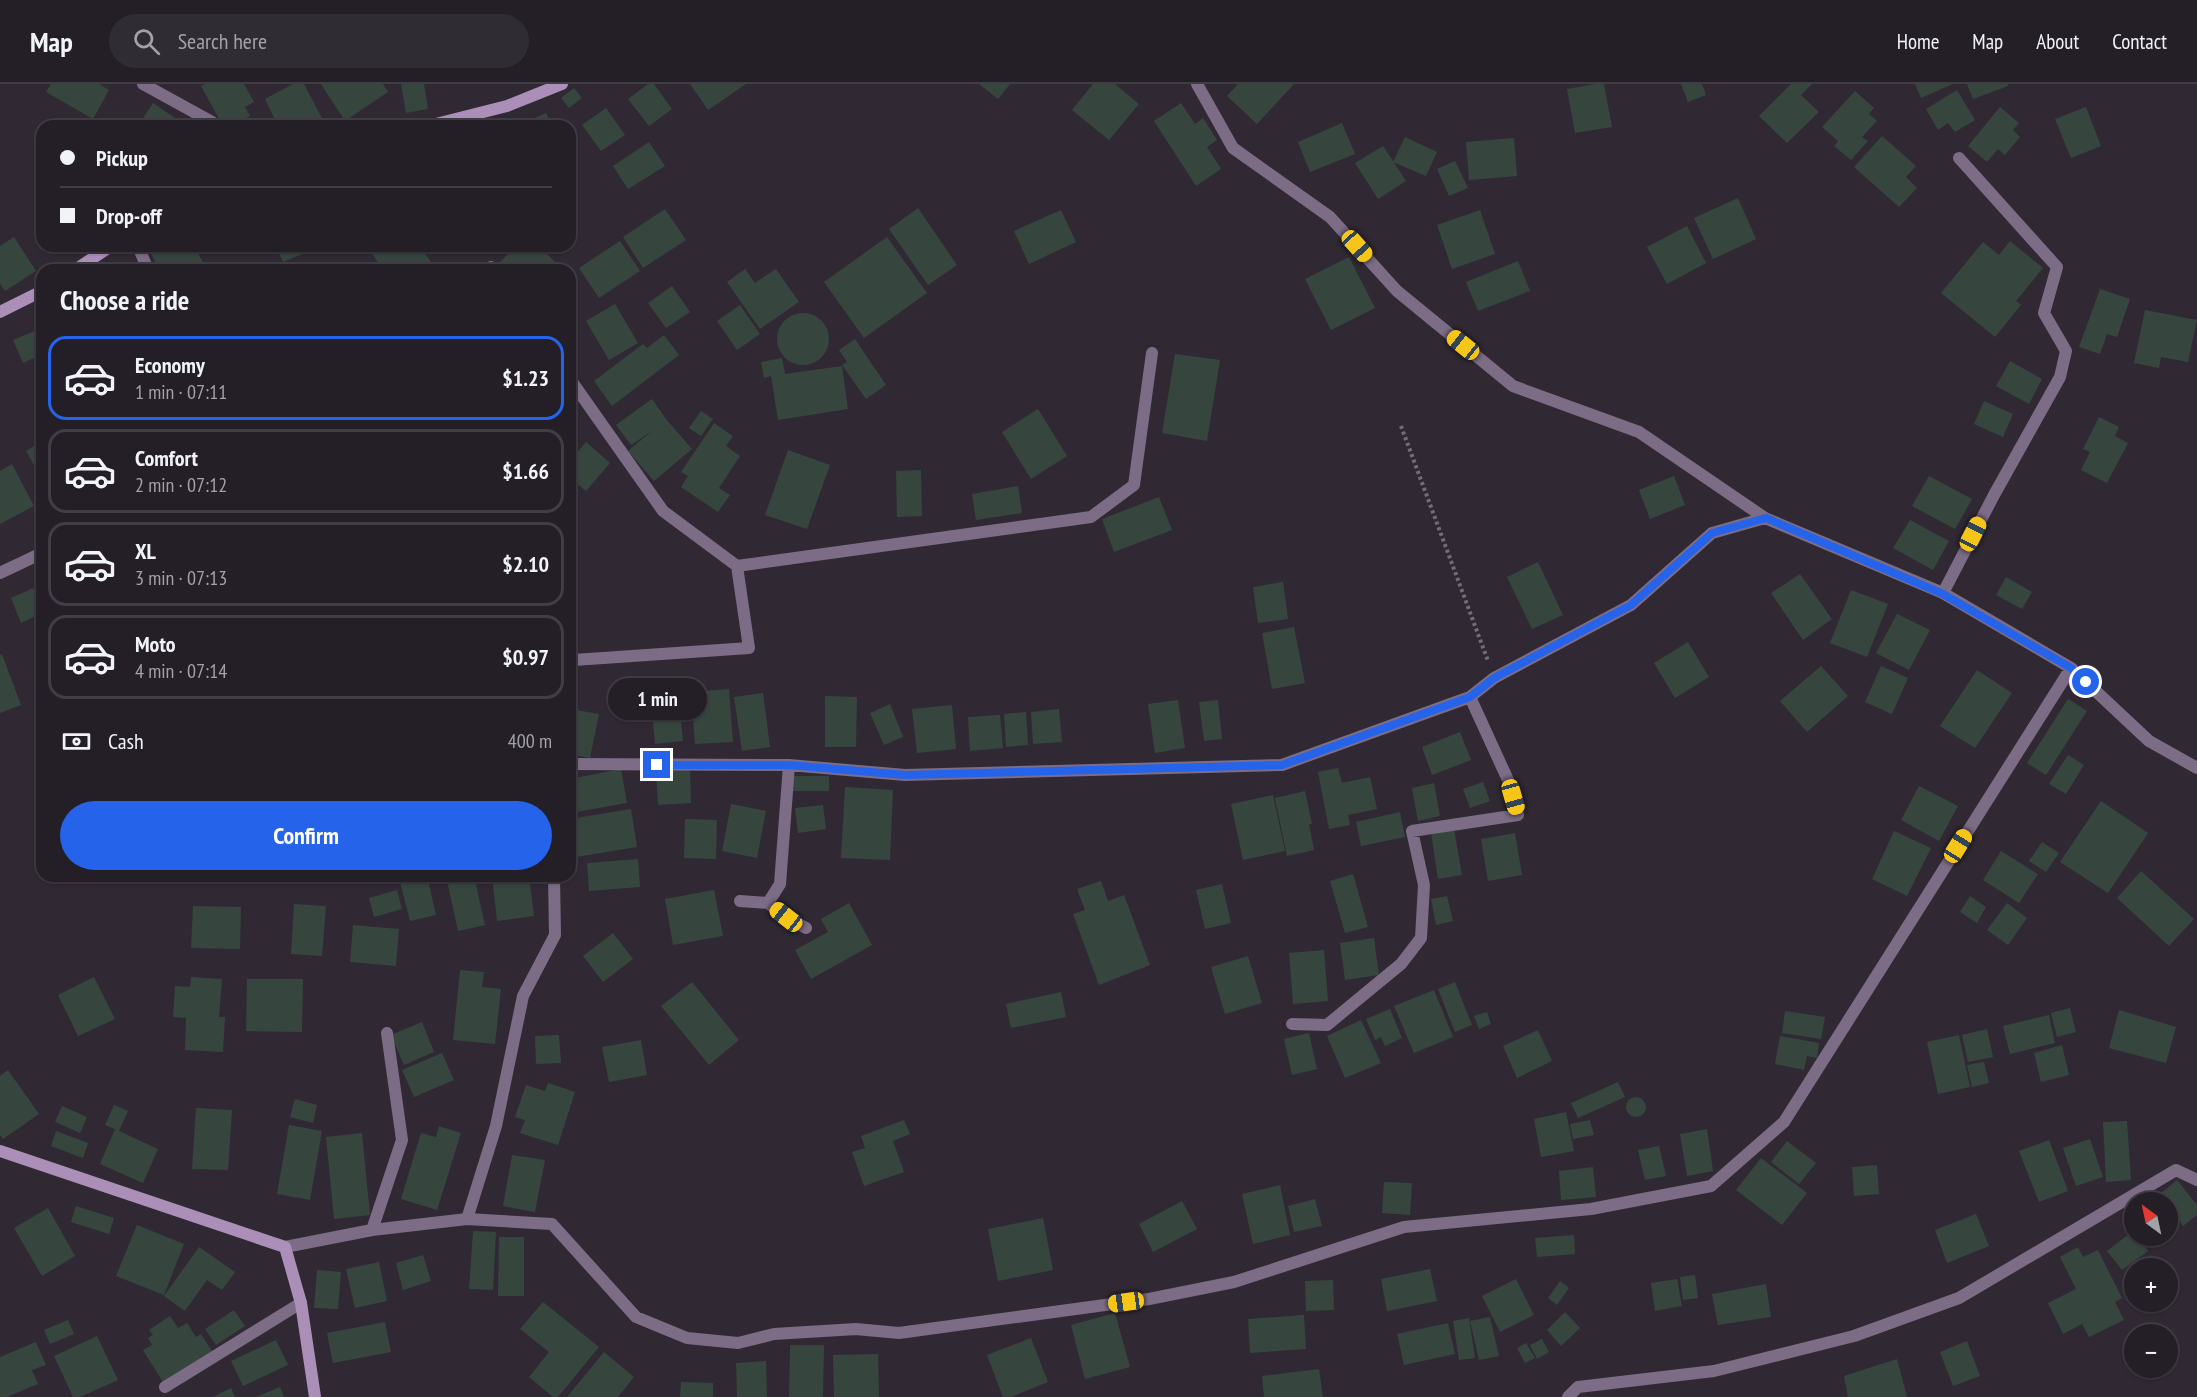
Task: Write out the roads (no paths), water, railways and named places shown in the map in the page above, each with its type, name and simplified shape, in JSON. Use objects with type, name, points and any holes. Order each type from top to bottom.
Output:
[{"type":"street","points":[[143,84],[208,120]]},
{"type":"street","points":[[452,120],[507,106],[562,84]]},
{"type":"street","points":[[1197,84],[1233,148],[1330,217],[1397,291],[1513,386],[1639,432],[1766,518],[1943,594],[2071,668],[2149,741],[2197,768]]},
{"type":"street","points":[[1943,594],[1994,495],[2060,377],[2066,351],[2044,313],[2057,267],[1959,158]]},
{"type":"street","points":[[84,264],[102,252]]},
{"type":"street","points":[[0,312],[36,294]]},
{"type":"street","points":[[576,388],[663,511],[737,566],[1091,517],[1134,485],[1152,353]]},
{"type":"street","points":[[576,764],[789,765],[905,775],[1282,765],[1470,697],[1494,678],[1631,605],[1712,533],[1766,518]]},
{"type":"street","points":[[0,573],[36,557]]},
{"type":"street","points":[[576,660],[749,648],[737,566]]},
{"type":"street","points":[[0,1151],[285,1247],[372,1230],[467,1219],[552,1224],[636,1317],[687,1338],[738,1343],[774,1334],[856,1329],[899,1333],[1149,1299],[1234,1282],[1404,1227],[1591,1209],[1710,1186],[1784,1122],[2071,668]]},
{"type":"street","points":[[1292,1024],[1327,1026],[1401,964],[1420,938],[1425,885],[1412,831],[1518,814],[1508,780],[1470,697]]},
{"type":"street","points":[[768,903],[780,884],[789,765]]},
{"type":"street","points":[[467,1219],[496,1126],[523,996],[555,935],[554,882]]},
{"type":"street","points":[[741,901],[768,903],[786,917],[806,928]]},
{"type":"street","points":[[372,1230],[402,1140],[387,1034]]},
{"type":"street","points":[[1568,1397],[1578,1387],[1714,1371],[1854,1336],[1959,1298],[2176,1170],[2197,1180]]},
{"type":"street","points":[[285,1247],[301,1303],[315,1397]]},
{"type":"street","points":[[165,1387],[301,1303]]}]
